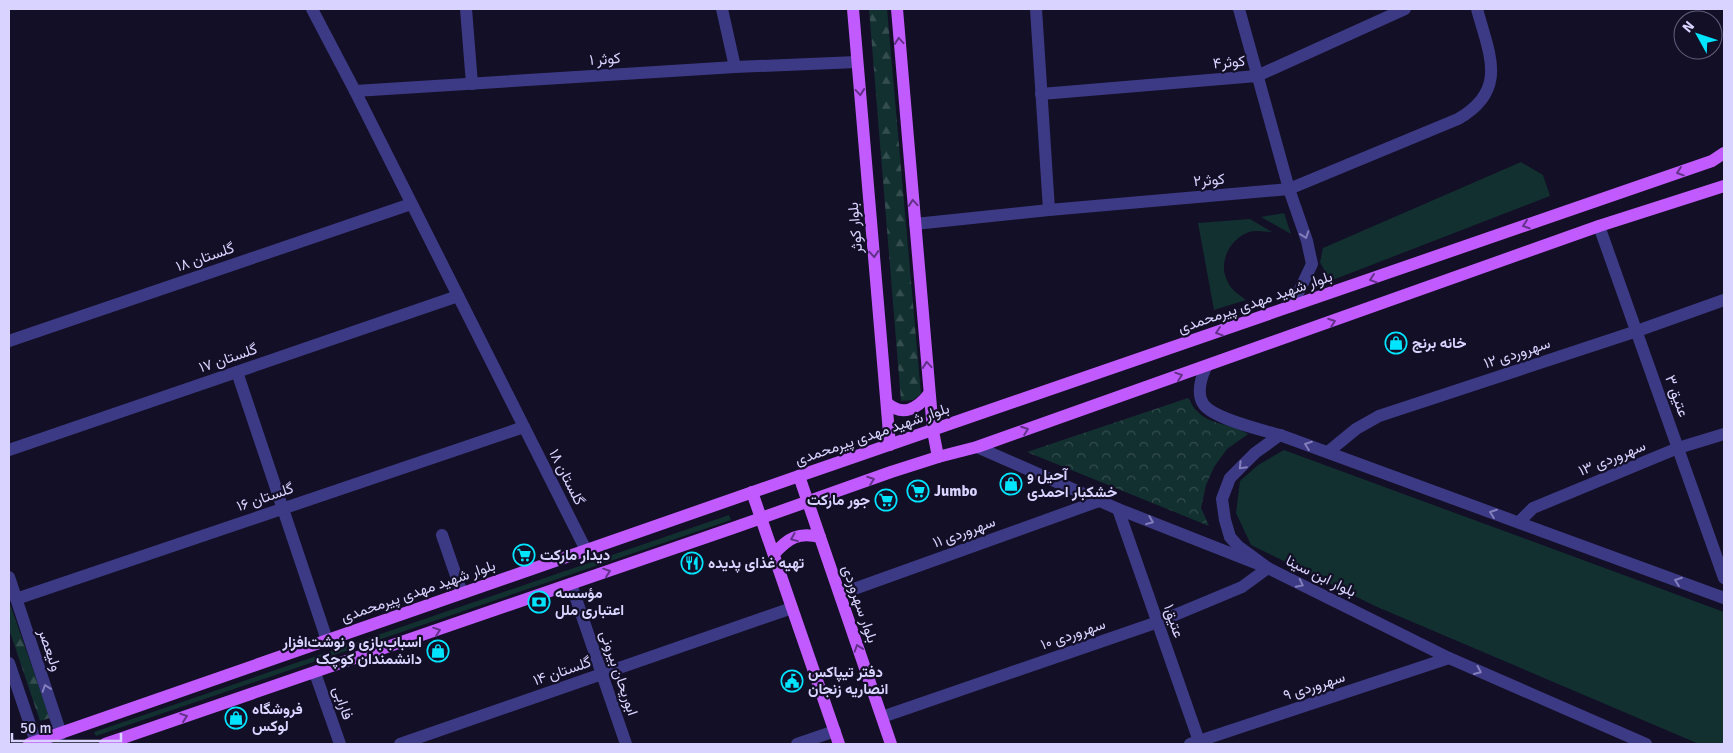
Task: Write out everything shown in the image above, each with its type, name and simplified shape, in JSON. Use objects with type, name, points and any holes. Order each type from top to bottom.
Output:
[{"type":"main road","name":"بلوار کوثر","points":[[853,9],[890,445]]},
{"type":"main road","points":[[897,9],[929,394],[938,457]]},
{"type":"main road","name":"بلوار شهید مهدی پیرمحمدی","points":[[35,743],[61,739],[327,640],[1712,161],[1724,153]]},
{"type":"main road","points":[[105,744],[938,457],[977,447],[1599,226],[1724,186]]},
{"type":"main road","points":[[887,403],[901,411],[910,410],[929,394]]},
{"type":"main road","name":"بلوار سهروردی","points":[[799,476],[891,744]]},
{"type":"main road","points":[[752,492],[839,744]]},
{"type":"main road","points":[[774,554],[794,536],[809,534],[820,537]]},
{"type":"street","name":"گلستان ۱۸","points":[[312,9],[586,550]]},
{"type":"street","points":[[466,9],[472,84]]},
{"type":"street","points":[[722,9],[736,67]]},
{"type":"street","points":[[1036,9],[1049,210]]},
{"type":"street","points":[[1239,9],[1289,189],[1308,241],[1312,264],[1292,306]]},
{"type":"street","name":"کوثر۴","points":[[1041,94],[1257,76],[1405,9]]},
{"type":"street","name":"کوثر۲","points":[[915,224],[1289,189],[1458,119],[1474,110],[1485,97],[1491,81],[1491,64],[1477,9]]},
{"type":"street","name":"کوثر ۱","points":[[355,91],[736,67],[858,62]]},
{"type":"street","name":"گلستان ۱۸","points":[[9,340],[411,204]]},
{"type":"street","name":"عتیق ۳","points":[[1599,226],[1723,569]]},
{"type":"street","name":"گلستان ۱۷","points":[[9,450],[458,296]]},
{"type":"street","name":"سهروردی ۱۲","points":[[1328,452],[1356,429],[1380,416],[1637,331],[1724,300]]},
{"type":"street","points":[[1206,367],[1201,379],[1200,392],[1204,404],[1215,413],[1328,452],[1724,598]]},
{"type":"street","points":[[237,372],[327,640]]},
{"type":"street","name":"گلستان ۱۶","points":[[16,599],[524,427]]},
{"type":"street","name":"سهروردی ۱۳","points":[[1519,522],[1533,508],[1678,448],[1724,434]]},
{"type":"street","points":[[1268,568],[1238,546],[1230,537],[1222,499],[1230,478],[1255,453],[1280,435]]},
{"type":"street","name":"بلوار ابن سینا","points":[[977,447],[1118,509],[1268,568],[1449,658],[1646,744]]},
{"type":"street","name":"سهروردی ١١","points":[[840,594],[1099,501]]},
{"type":"street","name":"عتیق۱","points":[[1118,509],[1158,622],[1197,743]]},
{"type":"street","points":[[442,535],[462,593]]},
{"type":"street","name":"سهروردی ۱۰","points":[[882,717],[1158,622],[1242,587],[1268,568]]},
{"type":"street","name":"ولیعصر","points":[[9,577],[61,739]]},
{"type":"street","name":"ابوریحان بیرونی","points":[[571,584],[626,744]]},
{"type":"street","name":"گلستان ۱۴","points":[[400,744],[792,608]]},
{"type":"street","name":"سهروردی ۹","points":[[1197,743],[1449,658]]},
{"type":"street","points":[[9,664],[35,743]]},
{"type":"street","name":"فارابی","points":[[315,673],[340,744]]},
{"type":"street","points":[[797,744],[835,731]]},
{"type":"green space","points":[[869,9],[887,9],[921,394],[913,400],[901,401]]},
{"type":"green space","points":[[1521,162],[1543,175],[1550,196],[1330,281],[1320,262],[1323,248]]},
{"type":"green space","points":[[1284,213],[1291,234],[1261,217]]},
{"type":"green space","points":[[1250,219],[1272,232],[1252,231],[1242,235],[1231,246],[1224,266],[1228,283],[1246,300],[1214,310],[1198,223]]},
{"type":"green space","points":[[1188,398],[1202,416],[1248,434],[1227,449],[1214,467],[1206,485],[1201,508],[1209,526],[1027,452]]},
{"type":"green space","points":[[1284,450],[1724,612],[1724,744],[1699,744],[1375,606],[1251,545],[1236,513],[1240,481],[1258,465]]},
{"type":"green space","points":[[729,515],[731,520],[96,736],[94,732]]},
{"type":"green space","points":[[9,601],[50,718],[40,721],[9,629]]},
{"type":"place","name":"خانه برنج","points":[[1396,343]]},
{"type":"place","name":"آحیل و خشکبار احمدی","points":[[1011,484]]},
{"type":"place","name":"Jumbo","points":[[918,491]]},
{"type":"place","name":"جور مارکت","points":[[886,500]]},
{"type":"place","name":"دیدار مارکت","points":[[524,555]]},
{"type":"place","name":"تهیه غذای پدیده","points":[[692,563]]},
{"type":"place","name":"مؤسسه اعتباری ملل","points":[[539,602]]},
{"type":"place","name":"اسباب‌بازی و نوشت‌افزار دانشمندان کوچک","points":[[438,651]]},
{"type":"place","name":"دفتر تیپاکس انصاریه زنجان","points":[[792,681]]},
{"type":"place","name":"فروشگاه لوکس","points":[[236,718]]}]
